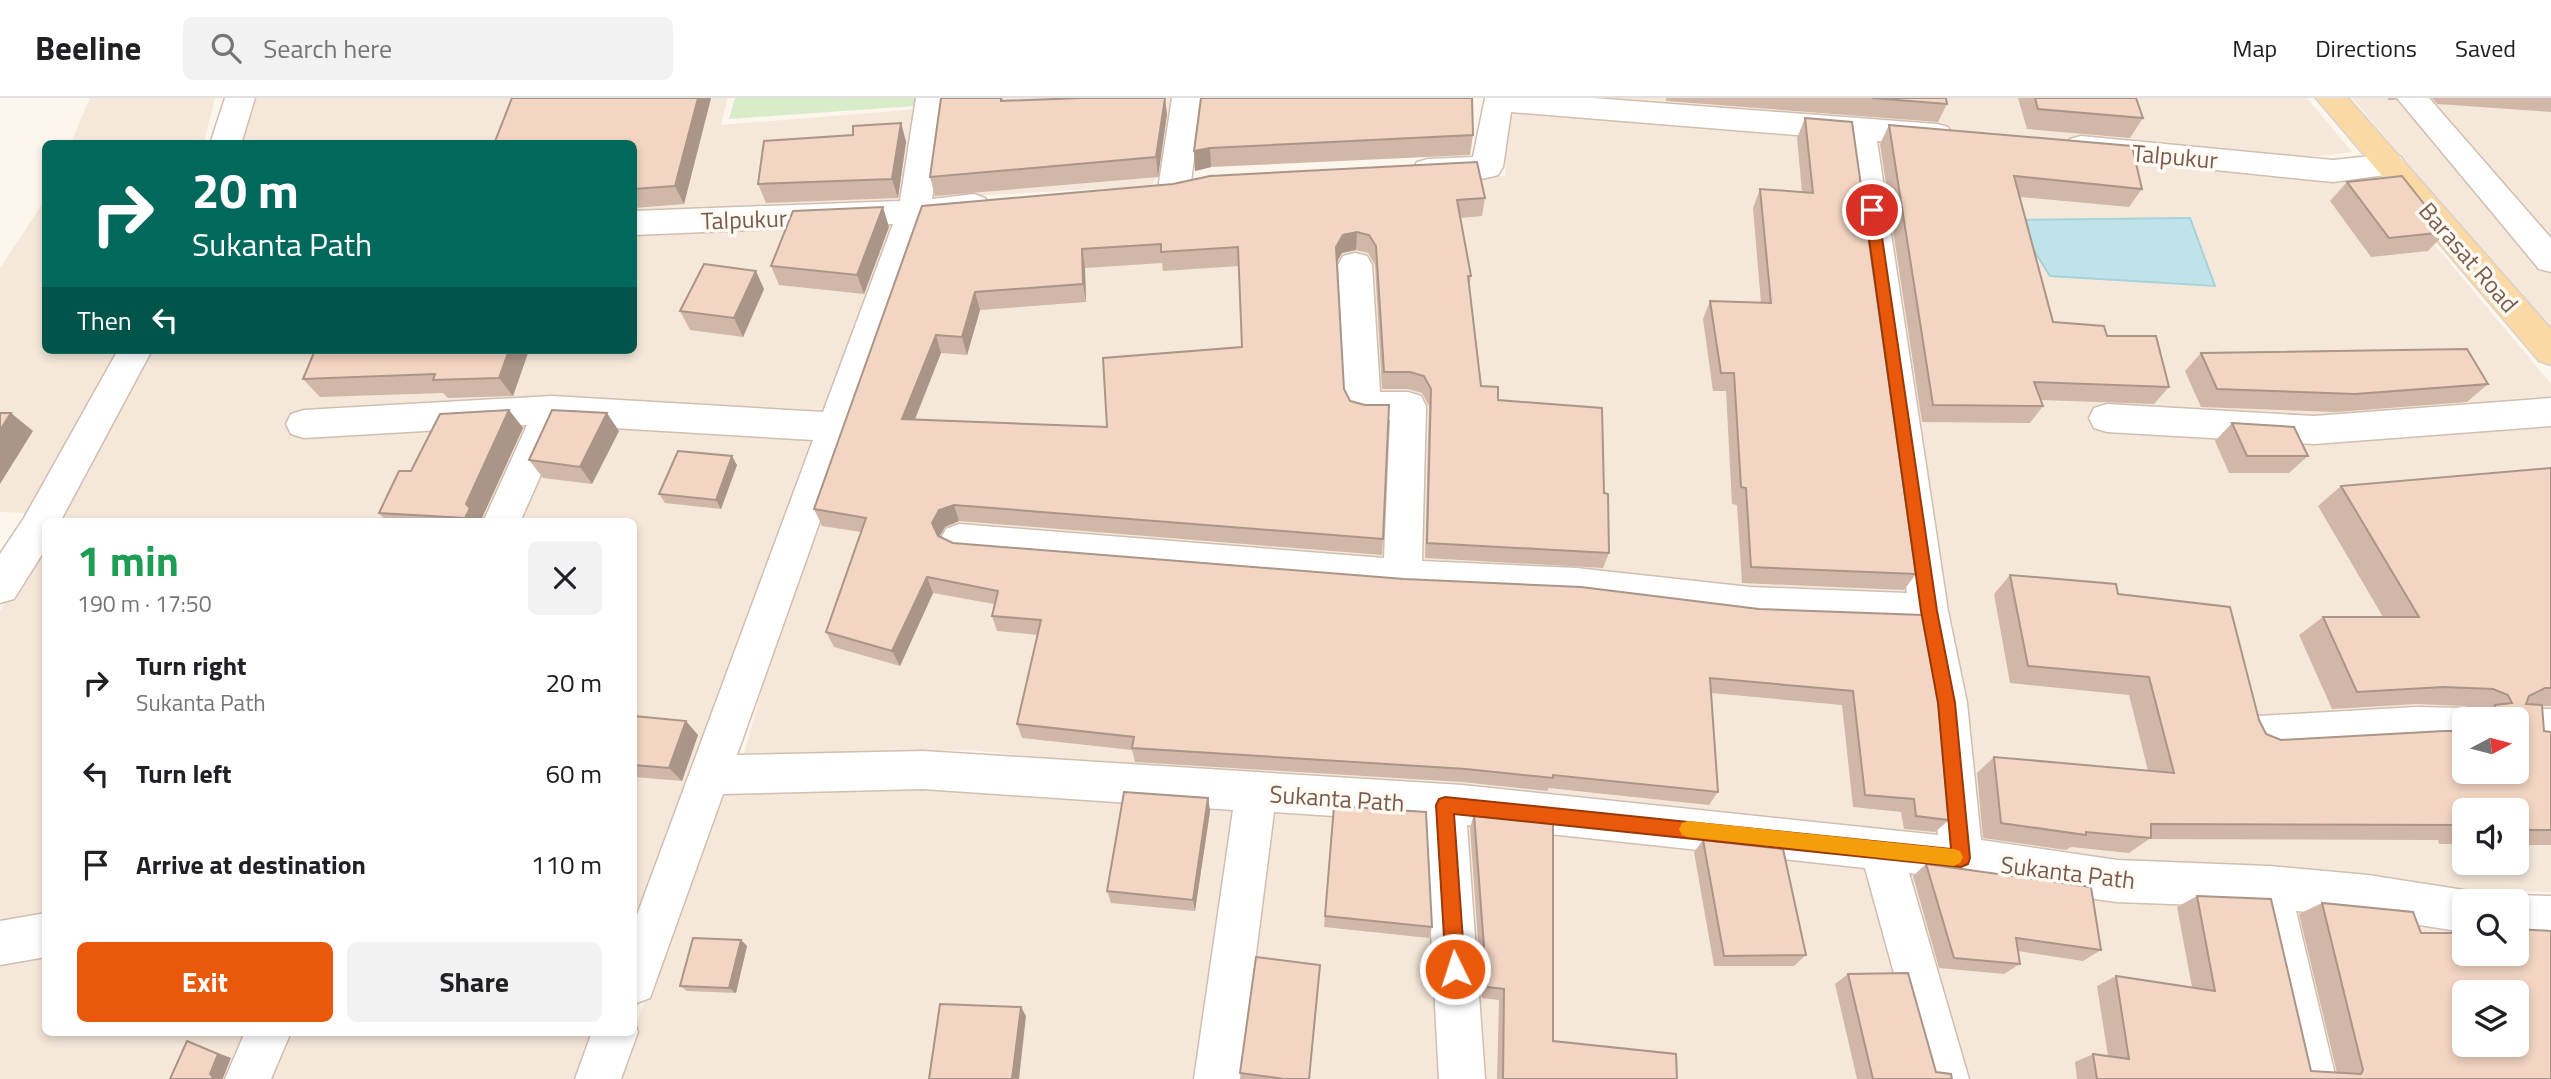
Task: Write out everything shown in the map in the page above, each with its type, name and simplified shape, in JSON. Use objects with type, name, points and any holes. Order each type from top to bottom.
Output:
[{"type":"main road","name":"Barasat Road","points":[[2332,98],[2551,352]]},
{"type":"street","points":[[226,140],[240,98]]},
{"type":"street","points":[[637,974],[914,212],[931,98]]},
{"type":"street","points":[[1174,188],[1187,98]]},
{"type":"street","points":[[2412,98],[2551,260]]},
{"type":"street","points":[[1403,171],[1487,167],[1498,99],[1968,138]]},
{"type":"street","points":[[1860,130],[1929,611],[1947,703],[1961,858]]},
{"type":"street","name":"Talpukur","points":[[2048,144],[2333,171],[2390,165]]},
{"type":"street","name":"Talpukur","points":[[637,223],[914,212],[997,204]]},
{"type":"street","points":[[1355,265],[1363,406],[1408,406],[1402,576]]},
{"type":"street","points":[[43,518],[133,354]]},
{"type":"street","points":[[304,424],[552,410],[835,427]]},
{"type":"street","points":[[503,518],[552,410]]},
{"type":"street","points":[[2107,418],[2314,430],[2551,412]]},
{"type":"street","points":[[0,587],[42,520]]},
{"type":"street","points":[[0,527],[37,529]]},
{"type":"street","points":[[959,540],[1402,576],[1576,584],[1749,604],[1929,611]]},
{"type":"street","points":[[2259,735],[2416,726],[2452,727]]},
{"type":"street","points":[[2529,727],[2551,728]]},
{"type":"street","name":"Sukanta Path","points":[[709,775],[923,770],[1445,805],[1961,858],[2117,881],[2269,887],[2368,895],[2452,909]]},
{"type":"street","points":[[1217,1079],[1256,792]]},
{"type":"street","points":[[1445,805],[1462,1079]]},
{"type":"street","points":[[1881,849],[1945,1079]]},
{"type":"street","points":[[2269,887],[2313,1079]]},
{"type":"street","points":[[2529,917],[2551,918]]},
{"type":"street","points":[[0,943],[42,936]]},
{"type":"street","points":[[248,1079],[266,1036]]},
{"type":"street","points":[[598,1079],[614,1036]]},
{"type":"shaded area","points":[[90,98],[215,98],[205,140],[72,140]]},
{"type":"shaded area","points":[[241,98],[728,98],[721,125],[931,108],[932,98],[1173,98],[1165,169],[1150,186],[637,215],[637,140],[232,140]]},
{"type":"shaded area","points":[[1516,98],[2307,98],[2352,152],[2319,156],[2083,148],[2379,178],[2551,384],[2551,892],[2529,891],[2529,889],[2395,888],[1967,853],[969,750],[743,757],[825,459],[916,216],[1364,179],[1505,176],[1507,103],[1864,130]]},
{"type":"shaded area","points":[[2352,98],[2551,98],[2551,334]]},
{"type":"shaded area","points":[[42,205],[42,354],[119,354],[29,513],[0,512],[0,268]]},
{"type":"shaded area","points":[[900,213],[637,919],[637,518],[56,518],[146,354],[637,354],[637,227]]},
{"type":"shaded area","points":[[42,542],[42,1036],[593,1036],[577,1079],[0,1079],[0,611]]},
{"type":"shaded area","points":[[726,790],[919,790],[1442,810],[1456,1079],[615,1079],[632,1036],[637,1036],[637,1022]]},
{"type":"shaded area","points":[[1458,816],[2452,911],[2452,966],[2519,966],[2523,980],[2452,980],[2452,1057],[2529,1057],[2529,1000],[2551,1079],[1477,1079]]},
{"type":"green space","points":[[735,98],[928,98],[928,105],[729,119]]},
{"type":"water","points":[[2190,218],[2215,286],[2050,276],[2015,220]]},
{"type":"building","points":[[512,98],[698,98],[675,186],[637,189],[637,140],[496,140]]},
{"type":"building","points":[[941,98],[1001,98],[1001,101],[1165,98],[1156,157],[930,177]]},
{"type":"building","points":[[1201,98],[1472,98],[1473,135],[1194,151]]},
{"type":"building","points":[[1872,98],[1946,98],[1947,104]]},
{"type":"building","points":[[2035,98],[2136,98],[2143,118],[2038,109]]},
{"type":"building","points":[[1805,118],[1852,122],[1916,574],[1751,567],[1746,488],[1741,487],[1734,373],[1721,373],[1710,301],[1771,303],[1760,189],[1813,193]]},
{"type":"building","points":[[901,123],[892,179],[758,184],[764,141],[853,135],[853,126]]},
{"type":"building","points":[[1889,125],[2132,146],[2142,189],[2014,176],[2053,322],[2104,326],[2107,336],[2156,336],[2169,387],[2034,382],[2043,406],[1933,405]]},
{"type":"building","points":[[1477,162],[1485,198],[1457,200],[1471,276],[1468,276],[1481,386],[1498,387],[1498,400],[1602,408],[1604,493],[1608,494],[1609,553],[1427,543],[1431,389],[1424,376],[1410,372],[1384,372],[1376,246],[1369,235],[1357,232],[1343,235],[1336,247],[1344,389],[1350,401],[1365,405],[1389,405],[1383,539],[954,505],[939,510],[932,523],[938,536],[953,543],[1404,579],[1581,587],[1759,609],[1923,615],[1937,689],[1949,820],[1916,816],[1914,799],[1865,795],[1853,691],[1710,678],[1718,792],[1553,775],[1553,778],[1466,769],[1132,748],[1134,737],[1017,724],[1041,620],[992,616],[998,591],[927,577],[892,651],[826,632],[866,518],[814,509],[922,206],[1173,184],[1210,176]],"holes":[[[1161,244],[1161,252],[1238,247],[1242,347],[1103,358],[1107,427],[902,419],[936,335],[962,337],[975,292],[1083,284],[1082,249]]]},
{"type":"building","points":[[2402,176],[2446,232],[2389,238],[2347,182]]},
{"type":"building","points":[[883,207],[857,275],[771,266],[793,211]]},
{"type":"building","points":[[704,264],[756,271],[734,318],[680,311]]},
{"type":"building","points":[[2467,349],[2488,384],[2355,394],[2217,389],[2201,353]]},
{"type":"building","points":[[313,354],[508,354],[499,378],[433,380],[435,374],[303,379]]},
{"type":"building","points":[[509,410],[466,504],[470,508],[465,518],[379,513],[399,471],[411,471],[440,414]]},
{"type":"building","points":[[552,410],[607,413],[580,467],[529,460]]},
{"type":"building","points":[[0,413],[11,413],[0,430]]},
{"type":"building","points":[[2232,423],[2294,427],[2308,456],[2247,456]]},
{"type":"building","points":[[678,451],[732,456],[716,500],[659,494]]},
{"type":"building","points":[[2551,468],[2551,688],[2529,696],[2526,704],[2542,705],[2544,731],[2551,732],[2551,830],[2529,830],[2529,798],[2452,798],[2452,825],[2151,824],[2151,838],[2086,832],[2086,835],[2001,823],[1994,757],[2174,773],[2149,677],[2028,666],[2010,575],[2116,584],[2118,594],[2230,607],[2259,720],[2266,734],[2281,740],[2452,731],[2452,784],[2529,784],[2529,707],[2495,707],[2512,703],[2508,695],[2493,689],[2443,687],[2357,692],[2323,617],[2419,617],[2341,486]]},
{"type":"building","points":[[637,716],[686,721],[669,768],[637,765]]},
{"type":"building","points":[[1124,792],[1208,798],[1193,900],[1107,891]]},
{"type":"building","points":[[1334,806],[1426,812],[1432,927],[1325,916]]},
{"type":"building","points":[[1474,814],[1553,822],[1553,1041],[1676,1054],[1677,1079],[1503,1079],[1504,989],[1487,987]]},
{"type":"building","points":[[1703,840],[1783,849],[1806,955],[1724,956]]},
{"type":"building","points":[[1926,864],[2091,887],[2101,950],[2016,938],[2020,964],[1954,958]]},
{"type":"building","points":[[2197,896],[2271,899],[2311,1071],[2361,1074],[2363,1070],[2322,903],[2413,912],[2421,933],[2452,933],[2452,966],[2529,966],[2529,930],[2551,931],[2551,1079],[2097,1079],[2093,1054],[2129,1059],[2116,976],[2215,991]]},
{"type":"building","points":[[693,938],[741,940],[729,988],[680,986]]},
{"type":"building","points":[[1256,957],[1320,965],[1309,1079],[1284,1079],[1240,1073]]},
{"type":"building","points":[[1908,973],[1936,1072],[1951,1074],[1952,1079],[1873,1079],[1848,974]]},
{"type":"building","points":[[940,1004],[1021,1007],[1012,1079],[929,1079]]},
{"type":"building","points":[[187,1041],[218,1054],[210,1074],[212,1079],[170,1079]]},
{"type":"slow traffic","points":[[1688,829],[1954,857]]},
{"type":"route","points":[[1455,969],[1445,805],[1961,858],[1947,703],[1929,611],[1872,210]]}]
